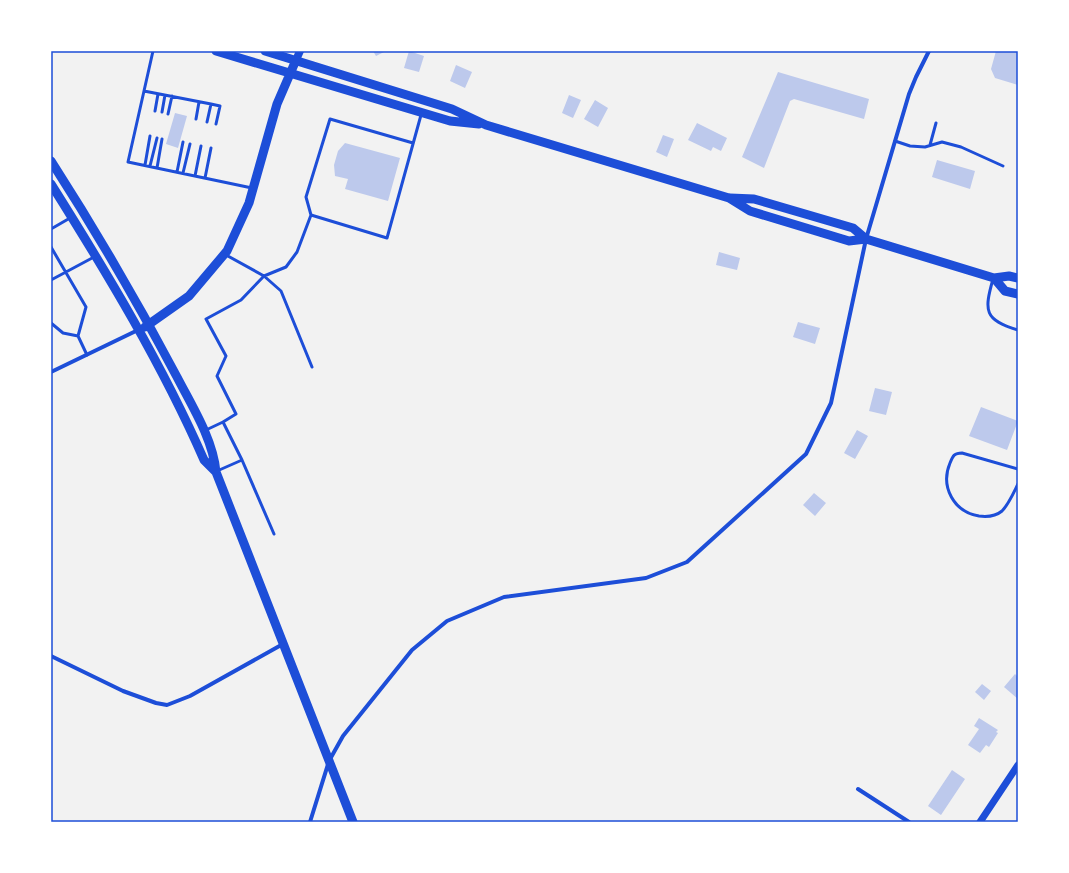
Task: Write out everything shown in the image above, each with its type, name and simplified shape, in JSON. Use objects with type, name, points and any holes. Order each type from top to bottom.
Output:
[{"type":"main road","points":[[216,51],[450,121],[486,125]]},
{"type":"main road","points":[[265,51],[452,109],[486,125],[729,198],[754,199],[853,228],[866,239],[994,278],[1010,276],[1018,278]]},
{"type":"main road","points":[[138,330],[149,324],[188,296],[224,254],[239,226],[253,188],[276,104],[300,51]]},
{"type":"main road","points":[[51,161],[149,324],[204,431],[215,457],[216,472],[354,822]]},
{"type":"main road","points":[[51,184],[96,256],[138,330],[174,396],[204,460],[216,472]]},
{"type":"main road","points":[[729,198],[750,211],[842,239],[849,241],[866,239]]},
{"type":"main road","points":[[994,278],[1005,290],[1018,294]]},
{"type":"street","points":[[310,822],[329,761],[343,736],[412,650],[447,621],[504,597],[646,578],[687,562],[806,454],[831,403],[866,239],[916,77],[930,51]]},
{"type":"street","points":[[51,372],[138,330]]},
{"type":"street","points":[[51,656],[123,691],[156,703],[167,705],[190,696],[283,644]]},
{"type":"street","points":[[980,822],[1015,776],[1018,765]]},
{"type":"street","points":[[858,789],[909,822]]},
{"type":"lane","points":[[154,51],[128,162],[253,188]]},
{"type":"lane","points":[[144,91],[220,106],[216,124]]},
{"type":"lane","points":[[155,111],[158,94]]},
{"type":"lane","points":[[162,112],[165,95]]},
{"type":"lane","points":[[168,114],[172,96]]},
{"type":"lane","points":[[196,119],[199,102]]},
{"type":"lane","points":[[207,122],[212,104]]},
{"type":"lane","points":[[311,215],[387,238],[422,113]]},
{"type":"lane","points":[[204,431],[236,414],[217,376],[226,356],[206,319],[241,300],[264,276],[286,267],[297,252],[311,215],[306,197],[330,120],[413,143]]},
{"type":"lane","points":[[930,145],[936,123]]},
{"type":"lane","points":[[145,165],[150,136]]},
{"type":"lane","points":[[150,166],[157,138]]},
{"type":"lane","points":[[157,168],[162,139]]},
{"type":"lane","points":[[895,141],[910,146],[925,147],[942,142],[961,147],[1003,166]]},
{"type":"lane","points":[[177,172],[183,142]]},
{"type":"lane","points":[[183,173],[190,144]]},
{"type":"lane","points":[[195,176],[201,146]]},
{"type":"lane","points":[[205,178],[211,148]]},
{"type":"lane","points":[[51,229],[72,217]]},
{"type":"lane","points":[[51,247],[86,307],[78,336],[87,355]]},
{"type":"lane","points":[[224,254],[264,276],[281,291],[312,366]]},
{"type":"lane","points":[[51,280],[96,256]]},
{"type":"lane","points":[[994,278],[987,301],[989,314],[995,321],[1018,330]]},
{"type":"lane","points":[[51,323],[63,333],[78,336]]},
{"type":"lane","points":[[223,422],[242,460],[274,534]]},
{"type":"lane","points":[[1018,469],[962,453],[956,453],[953,456],[946,478],[947,488],[952,499],[959,506],[971,514],[986,517],[997,514],[1003,510],[1018,484]]},
{"type":"lane","points":[[216,472],[242,460]]},
{"type":"building","points":[[373,51],[386,51],[376,56]]},
{"type":"building","points":[[409,51],[424,56],[419,72],[404,68]]},
{"type":"building","points":[[996,51],[1018,51],[1018,85],[995,78],[991,69]]},
{"type":"building","points":[[456,65],[472,72],[465,88],[450,81]]},
{"type":"building","points":[[778,72],[869,99],[864,119],[794,99],[790,101],[764,168],[742,157]]},
{"type":"building","points":[[569,95],[581,100],[573,118],[562,113]]},
{"type":"building","points":[[595,100],[608,108],[598,127],[584,119]]},
{"type":"building","points":[[175,113],[187,116],[178,148],[166,144]]},
{"type":"building","points":[[697,123],[727,138],[721,151],[713,147],[711,151],[688,140]]},
{"type":"building","points":[[663,135],[674,139],[667,157],[656,152]]},
{"type":"building","points":[[345,143],[400,158],[388,201],[345,189],[348,179],[335,176],[334,165],[338,151]]},
{"type":"building","points":[[937,160],[975,171],[970,189],[932,177]]},
{"type":"building","points":[[719,252],[740,258],[737,270],[716,265]]},
{"type":"building","points":[[798,322],[820,328],[815,344],[793,337]]},
{"type":"building","points":[[875,388],[892,392],[886,415],[869,411]]},
{"type":"building","points":[[981,407],[1018,421],[1007,450],[969,436]]},
{"type":"building","points":[[857,430],[868,436],[855,459],[844,453]]},
{"type":"building","points":[[814,493],[826,503],[815,516],[803,505]]},
{"type":"building","points":[[1015,674],[1018,677],[1018,699],[1004,687]]},
{"type":"building","points":[[982,684],[991,691],[984,700],[975,692]]},
{"type":"building","points":[[979,718],[998,730],[996,732],[998,733],[989,747],[986,745],[980,753],[968,745],[979,729],[974,726]]},
{"type":"building","points":[[952,770],[965,779],[941,815],[928,806]]}]
